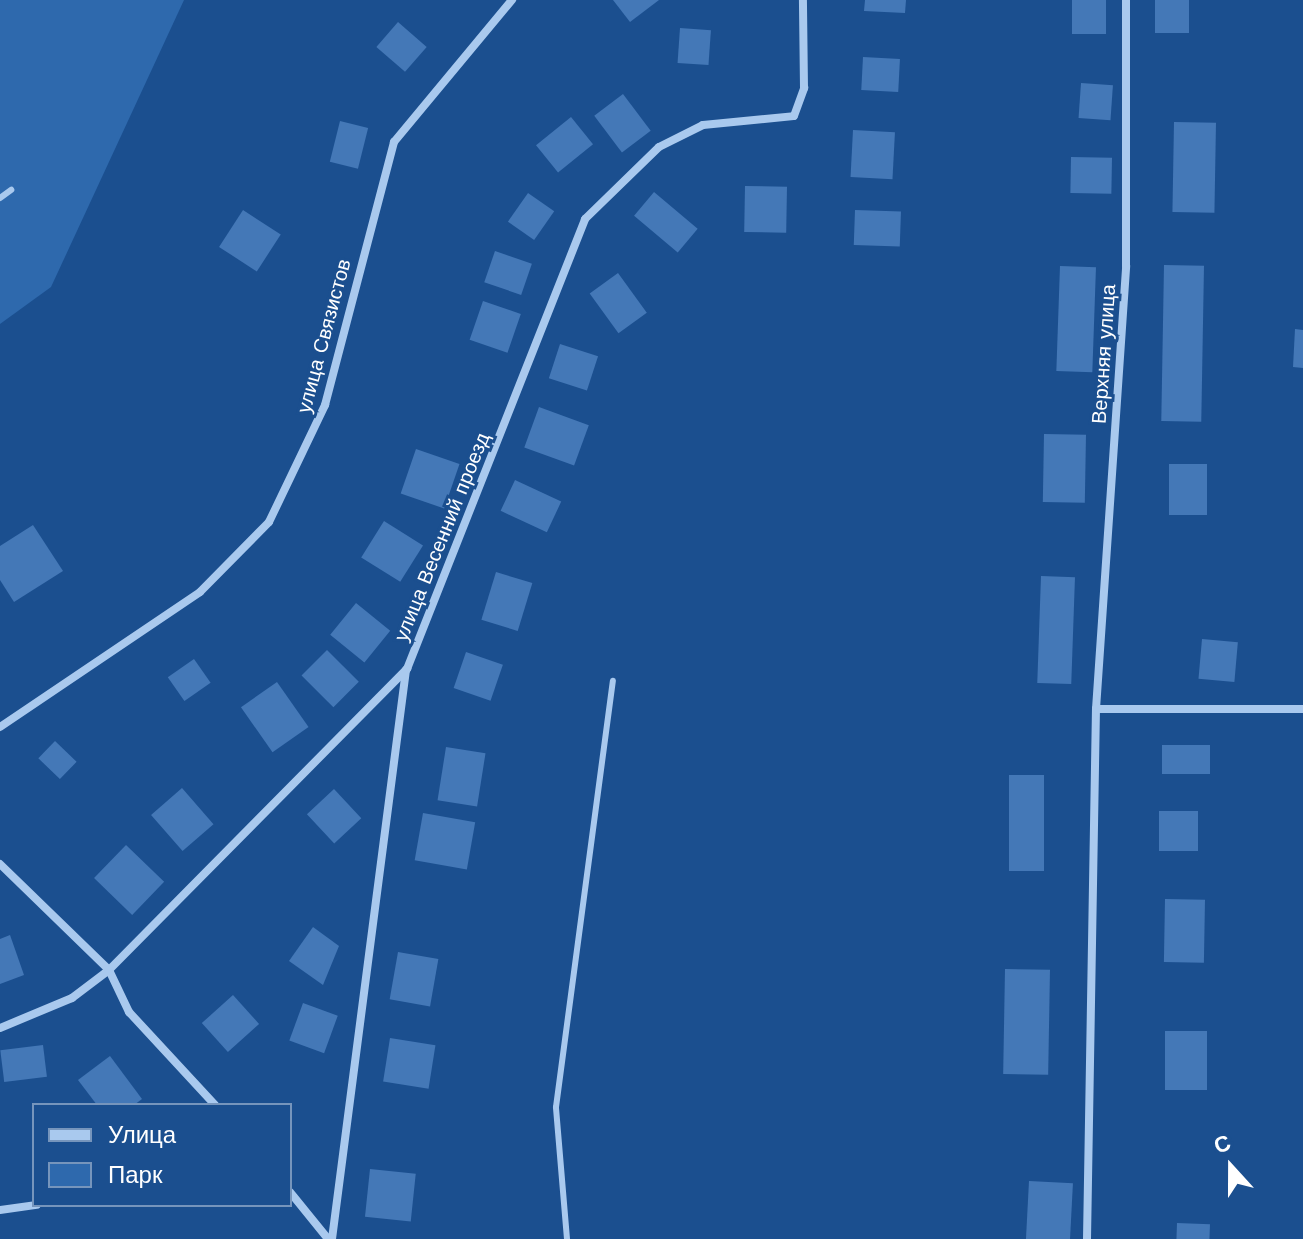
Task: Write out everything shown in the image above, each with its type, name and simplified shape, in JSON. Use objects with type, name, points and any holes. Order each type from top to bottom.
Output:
[{"type":"street","name":"улица Связистов","points":[[0,727],[200,592],[269,522],[325,405],[394,142],[512,0]]},
{"type":"street","name":"улица Весенний проезд","points":[[0,1028],[72,998],[109,970],[407,669],[585,219],[659,147],[703,125],[794,116],[804,88],[803,0]]},
{"type":"street","name":"Верхняя улица","points":[[1087,1239],[1096,709],[1126,266],[1126,0]]},
{"type":"street","points":[[330,1239],[407,669]]},
{"type":"street","points":[[1096,709],[1303,709]]},
{"type":"street","points":[[0,864],[109,970],[129,1012],[213,1103]]},
{"type":"street","points":[[292,1194],[330,1239]]},
{"type":"street","points":[[0,1210],[32,1206]]},
{"type":"lane","points":[[0,198],[11,190]]},
{"type":"lane","points":[[567,1239],[556,1107],[613,681]]},
{"type":"green space","points":[[0,0],[184,0],[51,287],[0,324]]},
{"type":"building","points":[[613,0],[659,0],[630,22]]},
{"type":"building","points":[[865,0],[906,0],[905,13],[864,11]]},
{"type":"building","points":[[1072,0],[1106,0],[1106,34],[1072,34]]},
{"type":"building","points":[[1155,0],[1189,0],[1189,33],[1155,33]]},
{"type":"building","points":[[398,22],[427,47],[405,72],[376,47]]},
{"type":"building","points":[[680,28],[711,30],[708,65],[678,63]]},
{"type":"building","points":[[863,57],[900,59],[898,92],[861,90]]},
{"type":"building","points":[[1081,83],[1113,85],[1110,120],[1079,118]]},
{"type":"building","points":[[623,94],[651,131],[622,152],[594,116]]},
{"type":"building","points":[[571,117],[593,144],[558,173],[536,145]]},
{"type":"building","points":[[340,121],[368,128],[358,169],[330,162]]},
{"type":"building","points":[[1174,122],[1216,123],[1214,213],[1172,212]]},
{"type":"building","points":[[853,130],[895,132],[892,179],[851,177]]},
{"type":"building","points":[[1071,157],[1112,158],[1111,194],[1070,193]]},
{"type":"building","points":[[745,186],[787,187],[786,233],[744,232]]},
{"type":"building","points":[[654,192],[698,229],[678,252],[634,216]]},
{"type":"building","points":[[528,193],[554,211],[534,240],[508,222]]},
{"type":"building","points":[[243,210],[281,235],[257,271],[219,247]]},
{"type":"building","points":[[855,210],[901,212],[900,247],[854,245]]},
{"type":"building","points":[[495,251],[532,264],[521,295],[484,282]]},
{"type":"building","points":[[1164,265],[1204,266],[1201,422],[1161,421]]},
{"type":"building","points":[[1060,266],[1096,267],[1092,372],[1056,371]]},
{"type":"building","points":[[618,273],[647,313],[618,333],[590,294]]},
{"type":"building","points":[[483,301],[521,314],[507,353],[470,340]]},
{"type":"building","points":[[1295,329],[1303,330],[1303,368],[1293,367]]},
{"type":"building","points":[[560,344],[598,356],[587,391],[549,378]]},
{"type":"building","points":[[539,407],[589,425],[574,466],[524,447]]},
{"type":"building","points":[[1044,434],[1086,435],[1085,503],[1043,502]]},
{"type":"building","points":[[416,449],[459,464],[444,508],[401,493]]},
{"type":"building","points":[[1169,464],[1207,464],[1207,515],[1169,515]]},
{"type":"building","points":[[515,480],[561,502],[547,532],[501,511]]},
{"type":"building","points":[[384,521],[423,545],[400,582],[361,557]]},
{"type":"building","points":[[33,525],[63,571],[14,602],[0,580],[0,546]]},
{"type":"building","points":[[496,572],[532,583],[518,631],[481,620]]},
{"type":"building","points":[[1041,576],[1075,577],[1071,684],[1037,683]]},
{"type":"building","points":[[356,603],[390,631],[364,663],[330,635]]},
{"type":"building","points":[[1202,639],[1238,642],[1234,682],[1199,679]]},
{"type":"building","points":[[327,650],[359,682],[333,707],[302,675]]},
{"type":"building","points":[[466,652],[503,665],[491,701],[454,688]]},
{"type":"building","points":[[194,659],[211,683],[184,701],[168,677]]},
{"type":"building","points":[[277,682],[309,727],[273,752],[241,707]]},
{"type":"building","points":[[55,741],[77,762],[60,779],[38,758]]},
{"type":"building","points":[[1162,745],[1210,745],[1210,774],[1162,774]]},
{"type":"building","points":[[446,747],[486,753],[477,807],[438,800]]},
{"type":"building","points":[[1009,775],[1044,775],[1044,871],[1009,871]]},
{"type":"building","points":[[182,788],[213,824],[183,851],[151,815]]},
{"type":"building","points":[[334,789],[361,818],[334,843],[307,814]]},
{"type":"building","points":[[1159,811],[1198,811],[1198,851],[1159,851]]},
{"type":"building","points":[[423,813],[475,822],[467,869],[415,860]]},
{"type":"building","points":[[126,845],[164,882],[132,915],[94,878]]},
{"type":"building","points":[[1165,899],[1205,900],[1204,963],[1164,962]]},
{"type":"building","points":[[313,927],[339,946],[323,985],[289,961]]},
{"type":"building","points":[[10,935],[24,975],[0,984],[0,939]]},
{"type":"building","points":[[398,952],[438,959],[430,1006],[390,999]]},
{"type":"building","points":[[1005,969],[1050,970],[1048,1075],[1003,1074]]},
{"type":"building","points":[[233,995],[259,1024],[228,1052],[202,1023]]},
{"type":"building","points":[[303,1003],[338,1016],[324,1053],[289,1041]]},
{"type":"building","points":[[1165,1031],[1207,1031],[1207,1090],[1165,1090]]},
{"type":"building","points":[[390,1038],[435,1045],[429,1089],[383,1081]]},
{"type":"building","points":[[43,1045],[47,1077],[4,1082],[0,1050]]},
{"type":"building","points":[[110,1056],[142,1099],[137,1103],[95,1103],[78,1080]]},
{"type":"building","points":[[370,1169],[416,1174],[411,1222],[365,1217]]},
{"type":"building","points":[[1029,1181],[1073,1183],[1070,1239],[1026,1239]]},
{"type":"building","points":[[1177,1223],[1210,1224],[1209,1239],[1176,1239]]}]
